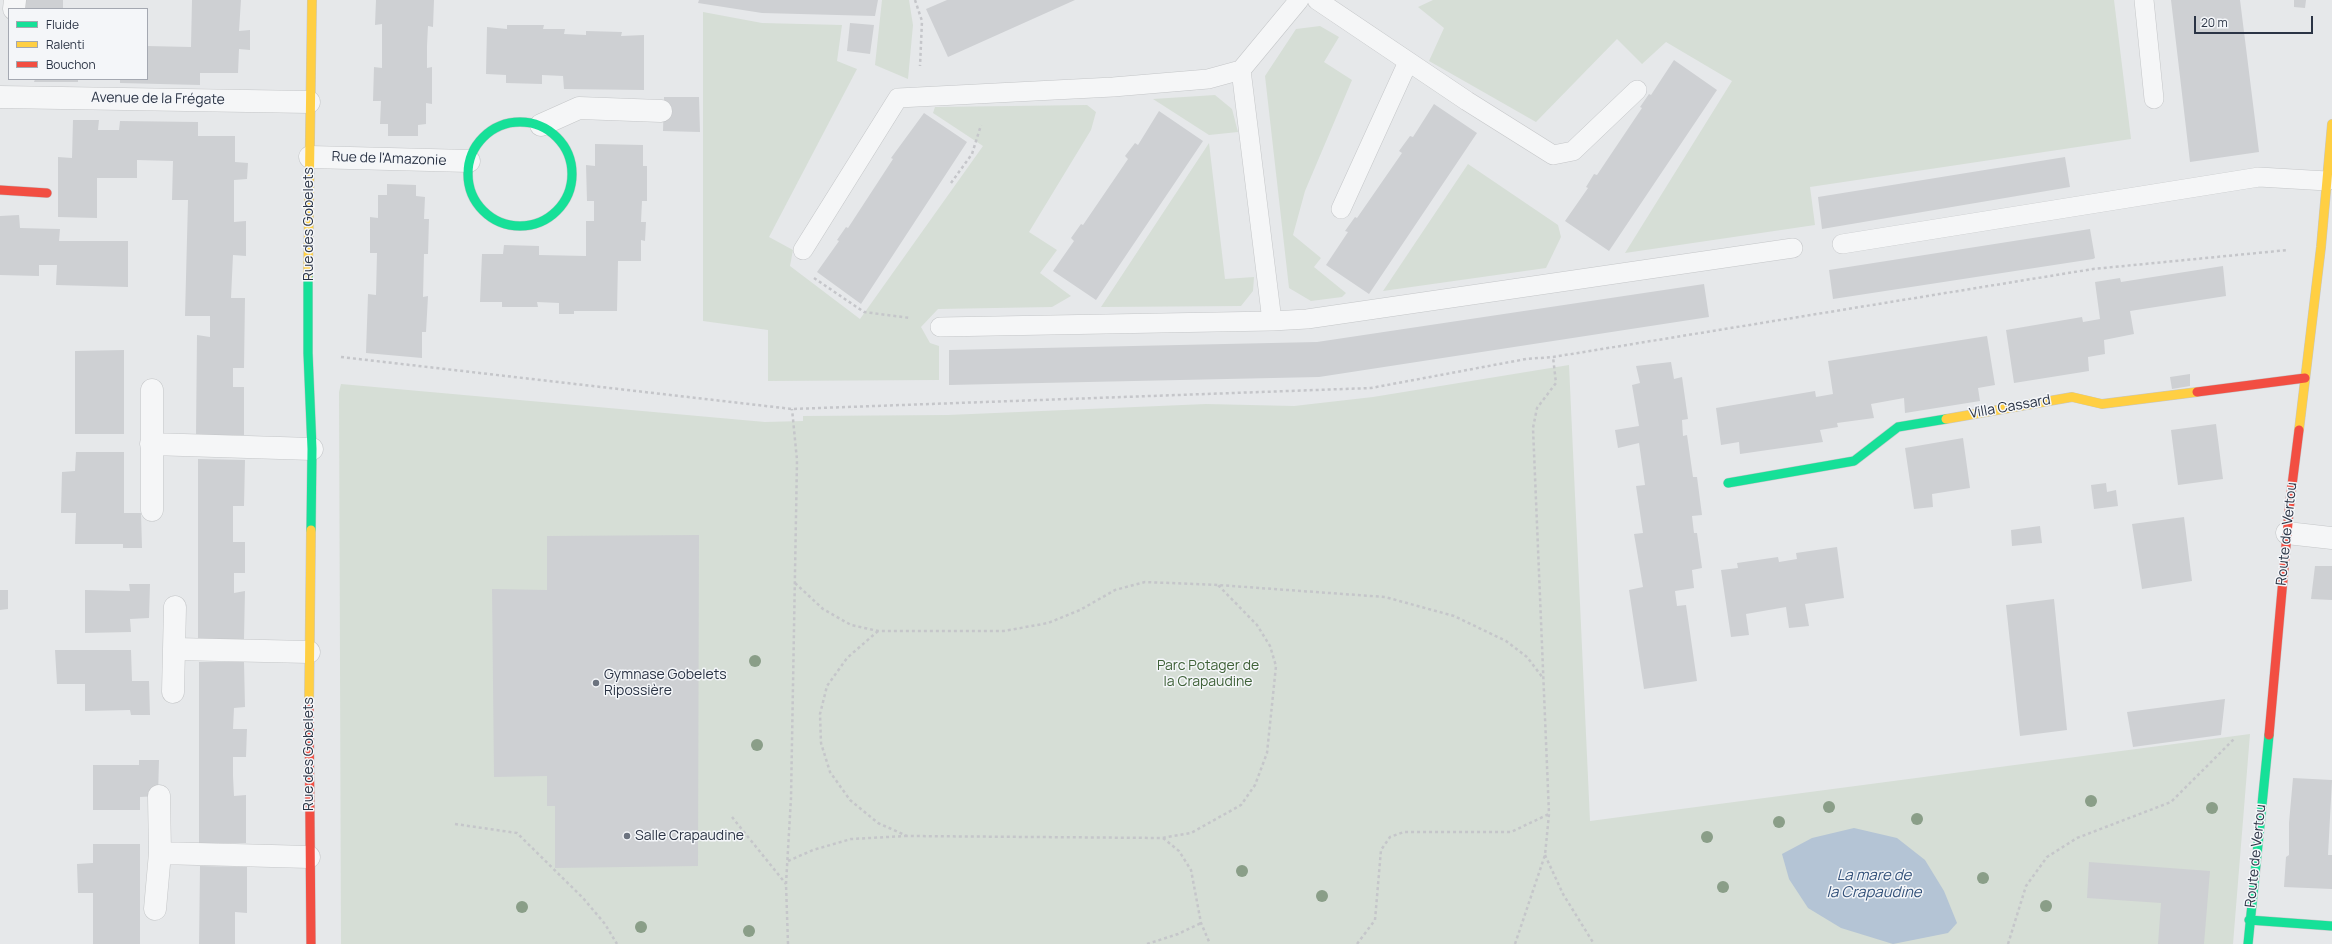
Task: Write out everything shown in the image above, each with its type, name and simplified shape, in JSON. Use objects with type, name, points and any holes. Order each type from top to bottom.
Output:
[{"type":"street","name":"Rue des Gobelets","points":[[311,944],[309,857],[309,652],[312,449],[308,353],[310,157],[309,102],[312,0]]},
{"type":"street","name":"Avenue de la Frégate","points":[[6,91],[309,102]]},
{"type":"street","points":[[541,125],[560,143],[573,166],[572,187],[564,204],[550,218],[532,225],[510,225],[495,219],[477,202],[469,185],[469,161],[478,143],[490,131],[515,121],[541,125],[579,108],[661,111]]},
{"type":"street","name":"Route de Vertou","points":[[2248,944],[2249,920],[2274,700],[2287,533],[2321,247],[2332,124]]},
{"type":"street","name":"Rue de l'Amazonie","points":[[310,157],[469,161]]},
{"type":"street","points":[[0,190],[47,193]]},
{"type":"street","name":"Villa Cassard","points":[[1728,483],[1854,462],[1898,426],[2072,397],[2102,404],[2305,378]]},
{"type":"street","points":[[152,390],[152,510]]},
{"type":"street","points":[[151,444],[312,449]]},
{"type":"street","points":[[2287,533],[2332,538]]},
{"type":"street","points":[[173,692],[175,607]]},
{"type":"street","points":[[175,649],[309,652]]},
{"type":"street","points":[[155,909],[160,853],[159,796]]},
{"type":"street","points":[[160,853],[309,857]]},
{"type":"street","points":[[2249,920],[2332,926]]},
{"type":"lane","points":[[803,250],[898,98],[1113,87],[1208,79],[1241,70],[1299,0]]},
{"type":"lane","points":[[1317,0],[1408,62],[1553,155],[1573,151],[1637,90]]},
{"type":"lane","points":[[2144,0],[2154,99]]},
{"type":"lane","points":[[1341,209],[1408,62]]},
{"type":"lane","points":[[1241,70],[1272,321]]},
{"type":"lane","points":[[1842,244],[2259,177],[2327,181]]},
{"type":"lane","points":[[940,327],[1272,321],[1307,319],[1793,248]]},
{"type":"path","points":[[915,0],[922,21],[919,97]]},
{"type":"path","points":[[951,182],[972,154],[979,136],[988,93]]},
{"type":"path","points":[[308,353],[792,409],[1371,388],[1526,359],[1553,357],[2093,269],[2321,247]]},
{"type":"path","points":[[803,250],[800,268],[864,312],[929,320],[940,327]]},
{"type":"path","points":[[1515,944],[1545,855],[1549,814],[1533,428],[1537,408],[1556,383],[1553,357]]},
{"type":"path","points":[[788,944],[786,884],[791,798],[797,460],[792,409]]},
{"type":"path","points":[[795,583],[823,609],[851,625],[878,631],[1004,630],[1048,623],[1080,610],[1115,590],[1145,582],[1218,585],[1385,597],[1454,616],[1506,641],[1527,657],[1543,678]]},
{"type":"path","points":[[788,861],[813,850],[851,839],[907,836],[1162,838],[1190,833],[1241,804],[1255,785],[1267,753],[1276,666],[1270,646],[1257,625],[1218,585]]},
{"type":"path","points":[[878,631],[847,658],[827,686],[820,714],[821,743],[830,772],[850,800],[878,823],[907,836]]},
{"type":"path","points":[[2008,944],[2026,886],[2047,857],[2077,838],[2171,802],[2239,734]]},
{"type":"path","points":[[1357,944],[1375,920],[1381,850],[1390,837],[1404,832],[1511,832],[1549,814]]},
{"type":"path","points":[[732,817],[786,884]]},
{"type":"path","points":[[455,824],[516,833],[583,898],[605,924],[617,944]]},
{"type":"path","points":[[1162,838],[1179,851],[1191,870],[1202,923],[1210,944]]},
{"type":"path","points":[[1545,855],[1563,894],[1594,944]]},
{"type":"path","points":[[1147,944],[1178,934],[1202,923]]},
{"type":"green space","points":[[882,0],[909,0],[913,25],[908,79],[875,65]]},
{"type":"green space","points":[[1433,0],[2114,0],[2131,139],[1810,187],[1815,225],[1625,253],[1732,81],[1666,42],[1642,64],[1617,39],[1536,122],[1429,61],[1444,28],[1418,7]]},
{"type":"green space","points":[[703,12],[762,23],[842,25],[837,61],[857,69],[769,237],[793,250],[790,266],[860,319],[983,146],[933,113],[935,107],[1087,105],[1096,112],[1091,130],[1029,232],[1057,250],[1040,273],[1071,296],[1052,307],[938,309],[921,327],[930,343],[939,346],[939,380],[768,381],[768,330],[703,321]]},
{"type":"green space","points":[[1320,26],[1339,37],[1324,62],[1352,80],[1305,191],[1293,235],[1321,258],[1314,267],[1346,293],[1342,297],[1311,301],[1289,288],[1265,76],[1296,29]]},
{"type":"green space","points":[[1215,95],[1232,109],[1238,132],[1209,135],[1153,99]]},
{"type":"green space","points":[[1209,143],[1225,279],[1254,277],[1253,291],[1241,306],[1101,307]]},
{"type":"green space","points":[[1468,164],[1558,225],[1561,237],[1546,268],[1383,291]]},
{"type":"green space","name":"Parc Potager de la Crapaudine","points":[[1569,365],[1590,821],[2250,734],[2233,944],[341,944],[339,392],[341,384],[765,422],[803,421],[803,416],[948,415],[1206,404],[1294,406],[1373,397]]},
{"type":"water","name":"La mare de la Crapaudine","points":[[1854,828],[1897,838],[1925,860],[1944,891],[1957,923],[1948,933],[1893,944],[1841,928],[1808,908],[1789,879],[1782,854],[1812,838]]},
{"type":"building","points":[[25,0],[63,0],[63,8],[25,8]]},
{"type":"building","points":[[192,0],[241,0],[239,31],[250,30],[250,50],[239,49],[238,73],[200,73],[200,85],[120,83],[120,80],[148,80],[148,46],[191,47]]},
{"type":"building","points":[[376,0],[434,0],[433,27],[428,26],[427,46],[427,68],[432,67],[432,104],[426,103],[426,124],[418,125],[418,136],[388,136],[388,124],[380,124],[381,101],[373,101],[374,67],[382,68],[382,24],[375,25]]},
{"type":"building","points":[[699,0],[878,0],[875,16],[762,13],[698,3]]},
{"type":"building","points":[[947,0],[1075,0],[948,57],[926,9]]},
{"type":"building","points":[[2171,0],[2240,0],[2259,152],[2190,162]]},
{"type":"building","points":[[2294,0],[2306,0],[2305,8],[2294,7]]},
{"type":"building","points":[[850,23],[874,25],[870,54],[847,51]]},
{"type":"building","points":[[507,25],[544,25],[543,29],[565,29],[564,34],[586,35],[586,31],[622,32],[621,36],[644,35],[644,90],[564,89],[563,76],[542,75],[542,84],[506,83],[506,75],[486,74],[487,27],[507,29]]},
{"type":"building","points":[[1674,60],[1717,90],[1609,251],[1565,221],[1588,188],[1586,187],[1594,174],[1597,175],[1642,108],[1640,107],[1649,94],[1651,95]]},
{"type":"building","points":[[35,80],[78,80],[78,82],[34,82]]},
{"type":"building","points":[[664,97],[699,97],[700,132],[663,131]]},
{"type":"building","points":[[1434,104],[1477,133],[1369,294],[1326,265],[1348,232],[1345,231],[1355,217],[1357,218],[1402,153],[1399,151],[1410,136],[1413,137]]},
{"type":"building","points":[[1159,111],[1203,141],[1096,300],[1053,271],[1074,241],[1071,238],[1081,224],[1083,225],[1128,159],[1125,156],[1135,143],[1138,145]]},
{"type":"building","points":[[924,113],[967,142],[861,304],[817,272],[839,241],[837,240],[846,227],[848,228],[893,159],[891,158]]},
{"type":"building","points":[[73,120],[99,120],[98,130],[119,130],[120,121],[198,122],[198,136],[235,136],[235,162],[248,163],[247,179],[234,180],[234,222],[246,221],[246,256],[233,255],[231,298],[245,298],[244,368],[233,368],[233,387],[244,387],[244,435],[196,435],[197,335],[210,337],[210,316],[185,316],[188,200],[172,200],[173,161],[137,160],[137,178],[97,178],[97,218],[58,217],[58,157],[72,158]]},
{"type":"building","points":[[595,144],[643,145],[643,166],[647,166],[647,201],[642,201],[641,222],[646,222],[645,241],[641,240],[641,261],[618,261],[617,311],[574,311],[574,314],[559,314],[559,303],[537,302],[538,307],[502,307],[502,302],[480,302],[482,254],[503,254],[504,245],[539,246],[539,255],[586,256],[586,221],[594,221],[594,201],[587,201],[586,165],[595,166]]},
{"type":"building","points":[[2065,157],[2070,187],[1822,229],[1818,197]]},
{"type":"building","points":[[387,184],[416,185],[416,196],[425,197],[424,219],[429,219],[428,254],[424,254],[423,297],[428,296],[426,332],[422,332],[422,358],[366,353],[368,294],[376,295],[377,253],[370,253],[370,217],[378,218],[378,195],[387,195]]},
{"type":"building","points":[[19,215],[20,228],[60,229],[59,241],[128,241],[128,287],[56,285],[57,265],[39,265],[39,276],[0,275],[0,216]]},
{"type":"building","points":[[2090,229],[2095,258],[2093,259],[1833,299],[1829,270]]},
{"type":"building","points":[[2223,266],[2226,296],[2130,311],[2134,334],[2104,340],[2105,354],[2088,357],[2089,371],[2014,383],[2006,330],[2082,317],[2083,322],[2100,319],[2095,282],[2120,278],[2121,282]]},
{"type":"building","points":[[1704,284],[1709,317],[1319,377],[949,385],[949,350],[1317,342]]},
{"type":"building","points":[[1987,336],[1995,385],[1978,388],[1980,401],[1905,413],[1904,398],[1871,404],[1874,418],[1837,423],[1838,427],[1820,430],[1823,442],[1740,454],[1739,442],[1721,445],[1716,408],[1815,391],[1816,397],[1833,394],[1828,361]]},
{"type":"building","points":[[124,350],[124,434],[75,434],[75,351]]},
{"type":"building","points":[[1671,362],[1674,379],[1682,377],[1688,419],[1682,420],[1683,436],[1687,435],[1693,477],[1697,477],[1702,515],[1692,516],[1694,533],[1697,533],[1702,568],[1692,570],[1694,588],[1675,591],[1677,606],[1686,605],[1697,681],[1644,689],[1629,590],[1643,587],[1634,534],[1643,533],[1636,486],[1645,485],[1639,443],[1618,448],[1615,430],[1639,426],[1632,385],[1640,383],[1636,366]]},
{"type":"building","points":[[2190,374],[2190,386],[2172,389],[2170,377]]},
{"type":"building","points":[[2216,424],[2223,479],[2178,485],[2171,430]]},
{"type":"building","points":[[1963,438],[1970,488],[1932,494],[1933,507],[1914,509],[1905,448]]},
{"type":"building","points":[[76,452],[124,452],[124,513],[141,513],[142,548],[123,548],[123,544],[75,544],[76,513],[61,513],[62,472],[75,471]]},
{"type":"building","points":[[198,459],[245,460],[244,506],[233,506],[233,542],[245,542],[245,573],[234,573],[234,593],[245,591],[244,639],[198,639]]},
{"type":"building","points":[[2106,483],[2107,492],[2116,490],[2118,506],[2094,509],[2091,485]]},
{"type":"building","points":[[2184,517],[2192,581],[2142,589],[2132,524]]},
{"type":"building","points":[[2040,526],[2042,543],[2012,546],[2011,530]]},
{"type":"building","name":"Gymnase Gobelets Ripossière","points":[[699,535],[698,866],[555,868],[555,806],[547,806],[547,776],[494,777],[492,589],[547,590],[547,536]]},
{"type":"building","points":[[1837,547],[1844,598],[1805,604],[1809,626],[1789,628],[1786,607],[1746,614],[1749,635],[1731,637],[1721,570],[1738,568],[1737,563],[1778,557],[1779,562],[1797,559],[1796,553]]},
{"type":"building","points":[[2315,566],[2332,566],[2332,600],[2311,599]]},
{"type":"building","points":[[129,584],[150,584],[149,618],[130,619],[131,632],[85,633],[85,590],[130,591]]},
{"type":"building","points":[[0,590],[8,590],[8,609],[0,610]]},
{"type":"building","points":[[2054,599],[2067,730],[2020,736],[2006,605]]},
{"type":"building","points":[[55,650],[131,650],[132,681],[149,681],[150,715],[131,715],[130,710],[85,711],[85,684],[57,684]]},
{"type":"building","points":[[199,662],[244,662],[245,707],[234,708],[233,729],[247,729],[246,757],[233,757],[233,776],[234,796],[246,795],[246,843],[199,843]]},
{"type":"building","points":[[2225,699],[2221,735],[2133,747],[2127,712]]},
{"type":"building","points":[[139,760],[159,760],[158,796],[140,797],[140,810],[93,810],[93,765],[139,765]]},
{"type":"building","points":[[2293,778],[2332,780],[2328,855],[2332,855],[2332,889],[2284,887],[2286,857],[2289,855],[2289,823]]},
{"type":"building","points":[[93,844],[140,844],[140,944],[93,944],[93,893],[78,893],[77,864],[93,863]]},
{"type":"building","points":[[2089,862],[2210,871],[2204,944],[2158,944],[2161,903],[2087,898]]},
{"type":"building","points":[[200,866],[247,867],[247,913],[235,912],[235,944],[199,944]]},
{"type":"traffic: fast","points":[[520,122],[540,126],[557,137],[568,154],[572,174],[568,194],[557,211],[540,222],[520,226],[500,222],[483,211],[472,194],[468,174],[472,154],[483,137],[500,126],[520,122]]},
{"type":"traffic: fast","points":[[308,275],[308,353],[312,449],[311,530]]},
{"type":"traffic: fast","points":[[1728,483],[1854,461],[1898,427],[1946,419]]},
{"type":"traffic: fast","points":[[2248,944],[2269,735]]},
{"type":"traffic: fast","points":[[2249,920],[2332,926]]},
{"type":"traffic: slow","points":[[308,275],[312,0]]},
{"type":"traffic: slow","points":[[2299,430],[2321,247],[2332,124]]},
{"type":"traffic: slow","points":[[1946,419],[2072,397],[2102,404],[2197,392]]},
{"type":"traffic: slow","points":[[309,706],[311,530]]},
{"type":"traffic: jam","points":[[0,190],[47,193]]},
{"type":"traffic: jam","points":[[2197,392],[2305,378]]},
{"type":"traffic: jam","points":[[2269,735],[2290,501],[2299,430]]},
{"type":"traffic: jam","points":[[309,706],[311,944]]},
{"type":"place","name":"Gymnase Gobelets Ripossière","points":[[596,683]]},
{"type":"place","name":"Salle Crapaudine","points":[[627,836]]}]
